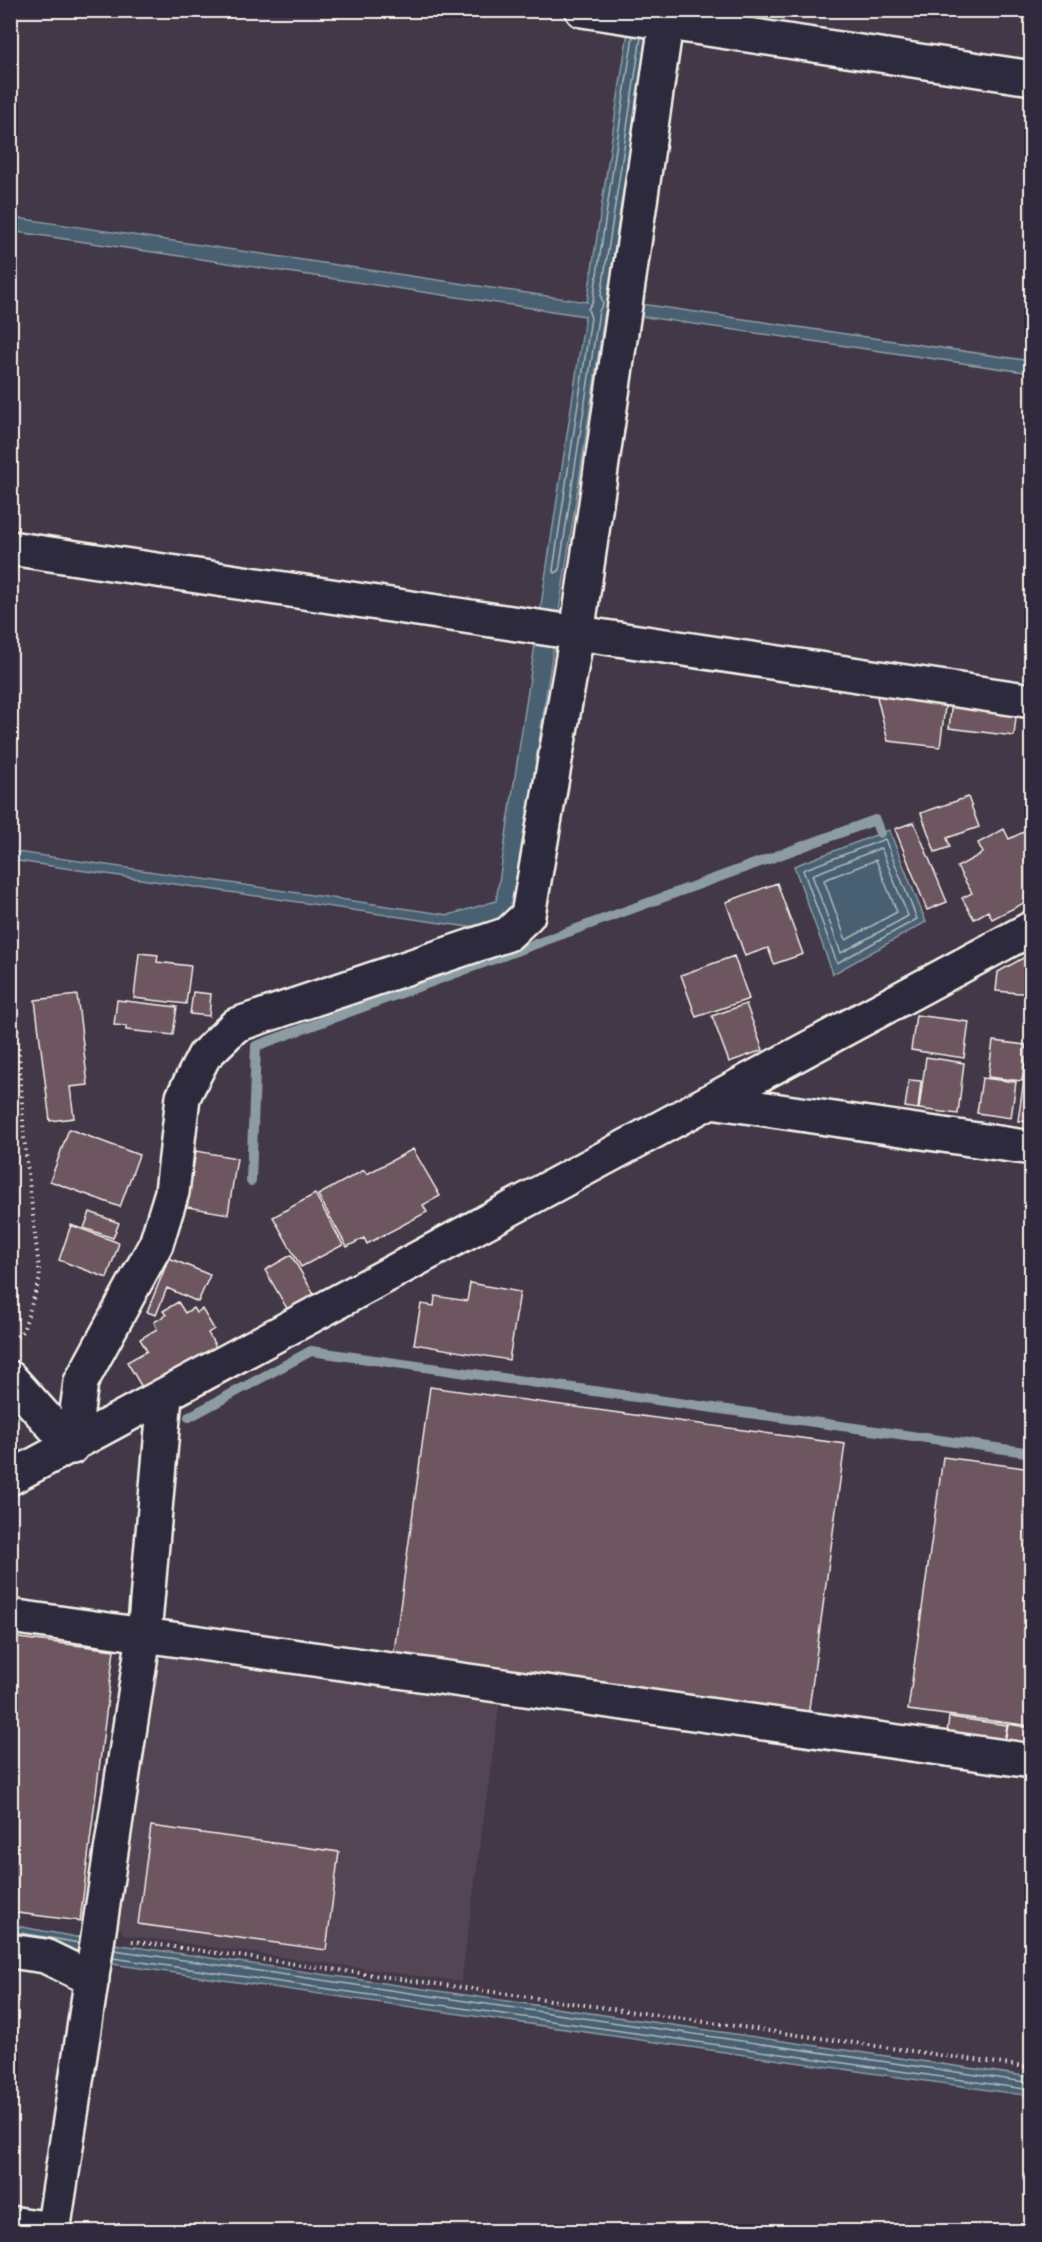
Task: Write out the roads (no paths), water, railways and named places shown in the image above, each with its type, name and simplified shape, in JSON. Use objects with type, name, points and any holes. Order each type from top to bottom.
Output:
[{"type":"street","points":[[582,10],[654,18],[1032,78]]},
{"type":"street","points":[[72,1447],[81,1382],[156,1244],[172,1192],[183,1097],[204,1056],[236,1025],[508,934],[528,915],[557,631],[624,308],[654,18]]},
{"type":"street","points":[[10,549],[1032,701]]},
{"type":"street","points":[[10,1478],[72,1447],[1032,928]]},
{"type":"street","points":[[711,1101],[1032,1148]]},
{"type":"street","points":[[10,1378],[72,1447]]},
{"type":"street","points":[[10,2223],[53,2230],[144,1635],[165,1396]]},
{"type":"street","points":[[10,1616],[1032,1761]]},
{"type":"street","points":[[10,1951],[45,1956],[93,1974]]},
{"type":"water","points":[[651,11],[607,299],[1031,361],[1031,373],[605,311],[514,905],[503,918],[468,927],[11,860],[11,851],[449,915],[496,901],[585,316],[11,231],[11,217],[587,302],[628,31]]},
{"type":"water","points":[[889,830],[926,922],[833,974],[794,866]]},
{"type":"water","points":[[11,1925],[114,1944],[1031,2077],[1031,2096],[112,1964],[81,1962],[11,1945]]},
{"type":"waterway","points":[[251,1181],[256,1046],[875,820],[880,833]]},
{"type":"waterway","points":[[189,1417],[311,1351],[1032,1453]]}]
